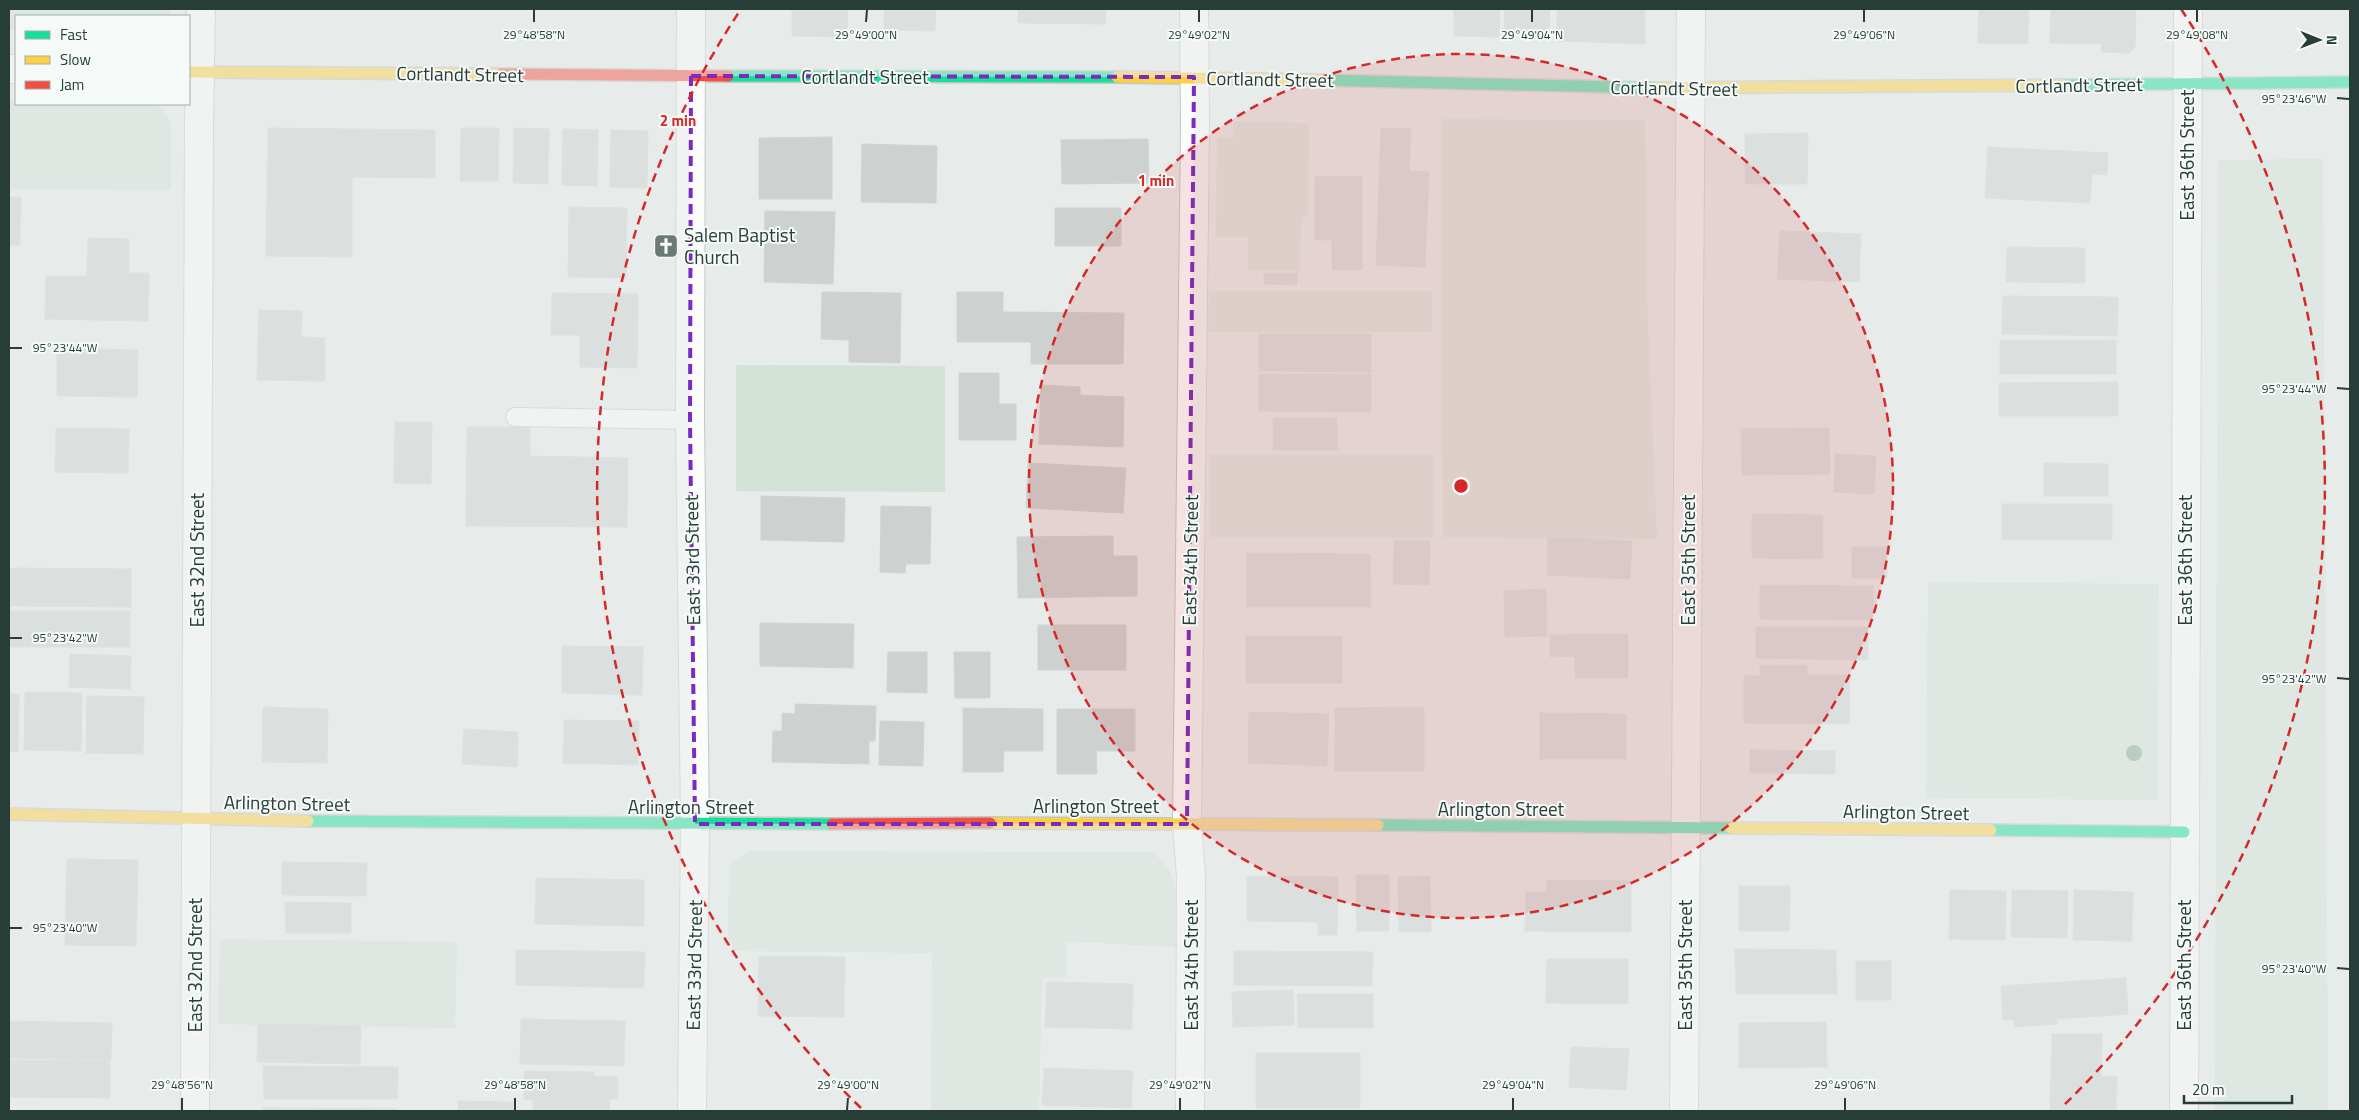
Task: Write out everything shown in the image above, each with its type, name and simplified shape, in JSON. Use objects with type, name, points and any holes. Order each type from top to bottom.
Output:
[{"type":"street","name":"East 32nd Street","points":[[195,1111],[198,123],[195,72],[201,9]]},
{"type":"street","name":"East 33rd Street","points":[[691,9],[690,420],[695,824],[692,1111]]},
{"type":"street","name":"East 34th Street","points":[[1190,1111],[1191,877],[1187,824],[1194,9]]},
{"type":"street","name":"East 35th Street","points":[[1684,1111],[1691,9]]},
{"type":"street","name":"East 36th Street","points":[[2184,1111],[2188,9]]},
{"type":"street","name":"Cortlandt Street","points":[[195,72],[691,76],[1194,77],[1691,89],[2350,82]]},
{"type":"street","name":"Arlington Street","points":[[9,814],[257,821],[695,824],[1187,824],[2184,832]]},
{"type":"lane","points":[[516,418],[690,420]]},
{"type":"highlighted area","points":[[691,76],[1194,77],[1187,824],[695,824],[690,420]]},
{"type":"green space","points":[[9,9],[171,9],[168,15],[15,15],[15,30],[9,30]]},
{"type":"green space","points":[[9,99],[15,99],[15,105],[158,105],[171,123],[171,190],[9,189]]},
{"type":"green space","points":[[1441,119],[1645,120],[1647,297],[1657,539],[1443,538]]},
{"type":"green space","points":[[1234,122],[1309,123],[1308,217],[1301,217],[1300,271],[1248,271],[1248,237],[1216,237],[1217,137],[1233,138]]},
{"type":"green space","points":[[2323,159],[2328,1111],[2215,1111],[2218,160]]},
{"type":"green space","points":[[1209,291],[1432,291],[1432,332],[1208,332]]},
{"type":"green space","points":[[736,365],[945,366],[945,492],[736,491]]},
{"type":"green space","points":[[1210,454],[1433,455],[1433,538],[1209,537]]},
{"type":"green space","points":[[1928,582],[2159,584],[2157,800],[1926,798]]},
{"type":"green space","points":[[750,851],[1151,852],[1162,861],[1174,882],[1177,907],[1176,947],[1066,942],[1066,977],[1042,978],[1039,1111],[931,1110],[932,953],[733,951],[733,943],[728,944],[729,868],[732,861]]},
{"type":"green space","points":[[220,939],[457,942],[455,1028],[218,1024]]},
{"type":"building","points":[[792,9],[848,9],[847,37],[792,36]]},
{"type":"building","points":[[884,9],[936,9],[935,31],[884,30]]},
{"type":"building","points":[[1018,9],[1106,9],[1105,24],[1018,23]]},
{"type":"building","points":[[1454,9],[1500,9],[1499,37],[1454,36]]},
{"type":"building","points":[[1505,9],[1550,9],[1549,36],[1504,34]]},
{"type":"building","points":[[1557,9],[1645,9],[1645,44],[1557,41]]},
{"type":"building","points":[[1979,9],[2029,9],[2028,44],[1978,43]]},
{"type":"building","points":[[2051,9],[2136,9],[2135,47],[2129,53],[2101,52],[2102,44],[2050,43]]},
{"type":"building","points":[[268,128],[435,130],[435,178],[352,177],[352,257],[266,256]]},
{"type":"building","points":[[461,128],[499,128],[498,181],[460,181]]},
{"type":"building","points":[[514,128],[549,129],[548,184],[513,183]]},
{"type":"building","points":[[1381,128],[1411,129],[1409,171],[1429,172],[1425,267],[1376,265]]},
{"type":"building","points":[[563,129],[598,130],[597,186],[562,185]]},
{"type":"building","points":[[611,130],[648,131],[647,188],[610,187]]},
{"type":"building","points":[[1808,133],[1807,184],[1745,184],[1745,134]]},
{"type":"building","points":[[832,137],[832,199],[759,199],[759,138]]},
{"type":"building","points":[[1148,139],[1149,183],[1062,184],[1061,140]]},
{"type":"building","points":[[862,144],[937,146],[936,203],[861,202]]},
{"type":"building","points":[[1988,147],[2108,153],[2107,175],[2092,174],[2090,203],[1985,198]]},
{"type":"building","points":[[1362,176],[1362,270],[1332,270],[1332,240],[1315,240],[1315,177]]},
{"type":"building","points":[[9,197],[21,197],[20,245],[9,245]]},
{"type":"building","points":[[569,207],[627,208],[626,278],[568,277]]},
{"type":"building","points":[[1055,208],[1121,208],[1121,246],[1055,246]]},
{"type":"building","points":[[765,211],[835,212],[833,284],[764,282]]},
{"type":"building","points":[[1780,231],[1861,234],[1859,282],[1777,279]]},
{"type":"building","points":[[88,238],[129,239],[129,273],[149,273],[148,321],[45,319],[46,276],[87,276]]},
{"type":"building","points":[[2007,247],[2085,248],[2085,283],[2006,282]]},
{"type":"building","points":[[1264,273],[1297,273],[1297,285],[1264,284]]},
{"type":"building","points":[[822,292],[901,293],[900,363],[849,362],[849,340],[821,339]]},
{"type":"building","points":[[957,292],[1003,292],[1003,312],[1124,313],[1123,364],[1031,364],[1031,342],[957,342]]},
{"type":"building","points":[[552,293],[638,294],[637,368],[580,367],[580,335],[551,335]]},
{"type":"building","points":[[2003,296],[2118,297],[2117,336],[2002,334]]},
{"type":"building","points":[[259,310],[302,311],[301,337],[325,338],[325,381],[257,380]]},
{"type":"building","points":[[1259,334],[1371,334],[1371,372],[1259,371]]},
{"type":"building","points":[[2000,340],[2116,340],[2116,374],[2000,374]]},
{"type":"building","points":[[57,348],[138,350],[137,397],[57,396]]},
{"type":"building","points":[[959,373],[999,373],[999,404],[1016,404],[1016,440],[959,440]]},
{"type":"building","points":[[1259,374],[1371,374],[1371,412],[1259,411]]},
{"type":"building","points":[[2118,382],[2118,416],[1999,416],[1999,383]]},
{"type":"building","points":[[1041,385],[1080,387],[1080,395],[1124,397],[1123,447],[1039,444]]},
{"type":"building","points":[[1273,418],[1337,418],[1337,450],[1273,450]]},
{"type":"building","points":[[395,422],[432,422],[431,484],[394,483]]},
{"type":"building","points":[[467,427],[530,427],[530,456],[628,458],[627,527],[466,526]]},
{"type":"building","points":[[56,428],[129,429],[128,473],[55,472]]},
{"type":"building","points":[[1829,428],[1830,474],[1742,475],[1741,429]]},
{"type":"building","points":[[1835,454],[1876,456],[1874,494],[1834,492]]},
{"type":"building","points":[[1028,463],[1126,468],[1123,513],[1026,508]]},
{"type":"building","points":[[2044,463],[2108,464],[2108,496],[2044,496]]},
{"type":"building","points":[[761,496],[845,498],[844,542],[761,540]]},
{"type":"building","points":[[2002,504],[2112,504],[2112,540],[2002,540]]},
{"type":"building","points":[[881,506],[931,507],[930,564],[906,564],[905,573],[880,572]]},
{"type":"building","points":[[1752,514],[1823,515],[1823,559],[1752,558]]},
{"type":"building","points":[[1113,536],[1113,556],[1137,556],[1137,596],[1018,598],[1017,537]]},
{"type":"building","points":[[1548,537],[1632,541],[1630,579],[1547,575]]},
{"type":"building","points":[[1394,540],[1430,541],[1429,585],[1393,584]]},
{"type":"building","points":[[1852,547],[1887,547],[1887,578],[1852,578]]},
{"type":"building","points":[[1247,553],[1370,554],[1371,607],[1247,607]]},
{"type":"building","points":[[9,568],[131,569],[131,607],[9,606]]},
{"type":"building","points":[[1760,585],[1873,586],[1873,620],[1760,619]]},
{"type":"building","points":[[1546,589],[1547,636],[1505,637],[1504,591]]},
{"type":"building","points":[[9,611],[130,611],[130,647],[9,647]]},
{"type":"building","points":[[760,623],[854,624],[853,668],[760,666]]},
{"type":"building","points":[[1038,625],[1126,625],[1126,670],[1038,670]]},
{"type":"building","points":[[1756,627],[1868,627],[1868,660],[1756,658]]},
{"type":"building","points":[[1628,634],[1628,678],[1575,678],[1575,656],[1550,657],[1550,635]]},
{"type":"building","points":[[1246,636],[1342,636],[1342,683],[1246,683]]},
{"type":"building","points":[[562,646],[643,647],[642,695],[562,693]]},
{"type":"building","points":[[888,652],[927,652],[927,693],[887,692]]},
{"type":"building","points":[[954,652],[990,652],[990,698],[955,698]]},
{"type":"building","points":[[70,654],[131,656],[130,689],[69,687]]},
{"type":"building","points":[[1760,665],[1807,665],[1807,675],[1850,675],[1849,724],[1744,723],[1744,675],[1760,676]]},
{"type":"building","points":[[25,692],[82,693],[81,751],[24,750]]},
{"type":"building","points":[[9,694],[19,694],[18,752],[9,752]]},
{"type":"building","points":[[87,696],[144,697],[143,754],[86,753]]},
{"type":"building","points":[[795,704],[876,706],[875,741],[869,741],[869,764],[772,762],[773,731],[782,731],[782,713],[795,714]]},
{"type":"building","points":[[263,707],[328,709],[327,763],[262,762]]},
{"type":"building","points":[[1424,707],[1424,771],[1335,771],[1335,708]]},
{"type":"building","points":[[963,708],[1043,709],[1043,751],[1004,751],[1003,772],[963,772]]},
{"type":"building","points":[[1057,709],[1135,709],[1135,751],[1096,751],[1097,774],[1057,774]]},
{"type":"building","points":[[1249,712],[1329,714],[1327,766],[1248,763]]},
{"type":"building","points":[[1540,713],[1626,714],[1626,759],[1540,759]]},
{"type":"building","points":[[564,720],[639,721],[638,765],[563,763]]},
{"type":"building","points":[[880,721],[924,722],[923,766],[879,765]]},
{"type":"building","points":[[464,729],[518,732],[517,767],[462,764]]},
{"type":"building","points":[[1750,750],[1835,751],[1835,774],[1750,773]]},
{"type":"building","points":[[67,859],[138,860],[136,946],[65,945]]},
{"type":"building","points":[[282,862],[367,863],[366,896],[282,895]]},
{"type":"building","points":[[1356,875],[1389,875],[1389,931],[1357,931]]},
{"type":"building","points":[[1247,876],[1338,877],[1337,935],[1318,935],[1318,922],[1247,921]]},
{"type":"building","points":[[1430,876],[1431,932],[1399,932],[1398,877]]},
{"type":"building","points":[[536,878],[644,880],[644,926],[535,924]]},
{"type":"building","points":[[1547,880],[1631,881],[1631,932],[1525,931],[1526,892],[1546,892]]},
{"type":"building","points":[[1739,886],[1790,886],[1789,931],[1739,931]]},
{"type":"building","points":[[1950,890],[2006,891],[2005,940],[1949,939]]},
{"type":"building","points":[[2012,890],[2068,891],[2067,938],[2011,937]]},
{"type":"building","points":[[2074,890],[2133,892],[2132,941],[2073,940]]},
{"type":"building","points":[[285,902],[351,903],[351,933],[286,933]]},
{"type":"building","points":[[1735,949],[1836,950],[1837,994],[1736,994]]},
{"type":"building","points":[[516,950],[645,952],[644,988],[516,985]]},
{"type":"building","points":[[1234,951],[1373,952],[1372,986],[1234,985]]},
{"type":"building","points":[[759,956],[845,957],[844,1017],[758,1016]]},
{"type":"building","points":[[1547,959],[1628,959],[1628,1004],[1546,1003]]},
{"type":"building","points":[[1856,961],[1891,961],[1891,1000],[1856,1000]]},
{"type":"building","points":[[2126,978],[2128,1014],[2057,1019],[2057,1024],[2014,1027],[2014,1019],[2003,1020],[2001,986]]},
{"type":"building","points":[[1047,982],[1133,984],[1132,1029],[1045,1027]]},
{"type":"building","points":[[1293,990],[1294,1025],[1233,1027],[1232,992]]},
{"type":"building","points":[[1297,994],[1373,994],[1373,1028],[1298,1028]]},
{"type":"building","points":[[521,1019],[625,1021],[624,1066],[520,1064]]},
{"type":"building","points":[[9,1021],[112,1023],[111,1060],[9,1058]]},
{"type":"building","points":[[1826,1022],[1827,1067],[1739,1068],[1739,1023]]},
{"type":"building","points":[[258,1024],[361,1026],[360,1064],[257,1062]]},
{"type":"building","points":[[2052,1034],[2102,1034],[2101,1076],[2117,1077],[2116,1111],[2050,1111]]},
{"type":"building","points":[[1571,1047],[1629,1049],[1626,1090],[1569,1087]]},
{"type":"building","points":[[1256,1053],[1360,1053],[1360,1108],[1256,1108]]},
{"type":"building","points":[[9,1060],[110,1061],[110,1098],[9,1097]]},
{"type":"building","points":[[263,1066],[398,1067],[397,1099],[264,1099]]},
{"type":"building","points":[[1044,1068],[1133,1071],[1131,1108],[1042,1105]]},
{"type":"building","points":[[524,1071],[594,1072],[594,1076],[618,1077],[618,1099],[610,1099],[609,1111],[533,1111],[533,1100],[524,1099]]},
{"type":"building","points":[[458,1101],[513,1102],[513,1111],[458,1111]]},
{"type":"building","points":[[263,1108],[397,1109],[397,1111],[263,1111]]},
{"type":"traffic: fast","points":[[728,76],[1117,77]]},
{"type":"traffic: fast","points":[[1321,80],[1656,88]]},
{"type":"traffic: fast","points":[[2064,85],[2350,82]]},
{"type":"traffic: fast","points":[[308,821],[832,824]]},
{"type":"traffic: fast","points":[[1378,825],[1731,828]]},
{"type":"traffic: fast","points":[[1991,830],[2184,832]]},
{"type":"traffic: slow","points":[[190,72],[501,74]]},
{"type":"traffic: slow","points":[[1117,77],[1321,80]]},
{"type":"traffic: slow","points":[[1656,88],[2064,85]]},
{"type":"traffic: slow","points":[[9,814],[308,821]]},
{"type":"traffic: slow","points":[[990,823],[1378,825]]},
{"type":"traffic: slow","points":[[1731,828],[1991,830]]},
{"type":"traffic: jam","points":[[501,74],[728,76]]},
{"type":"traffic: jam","points":[[832,824],[990,823]]},
{"type":"place","name":"Salem Baptist Church","points":[[666,246]]}]
